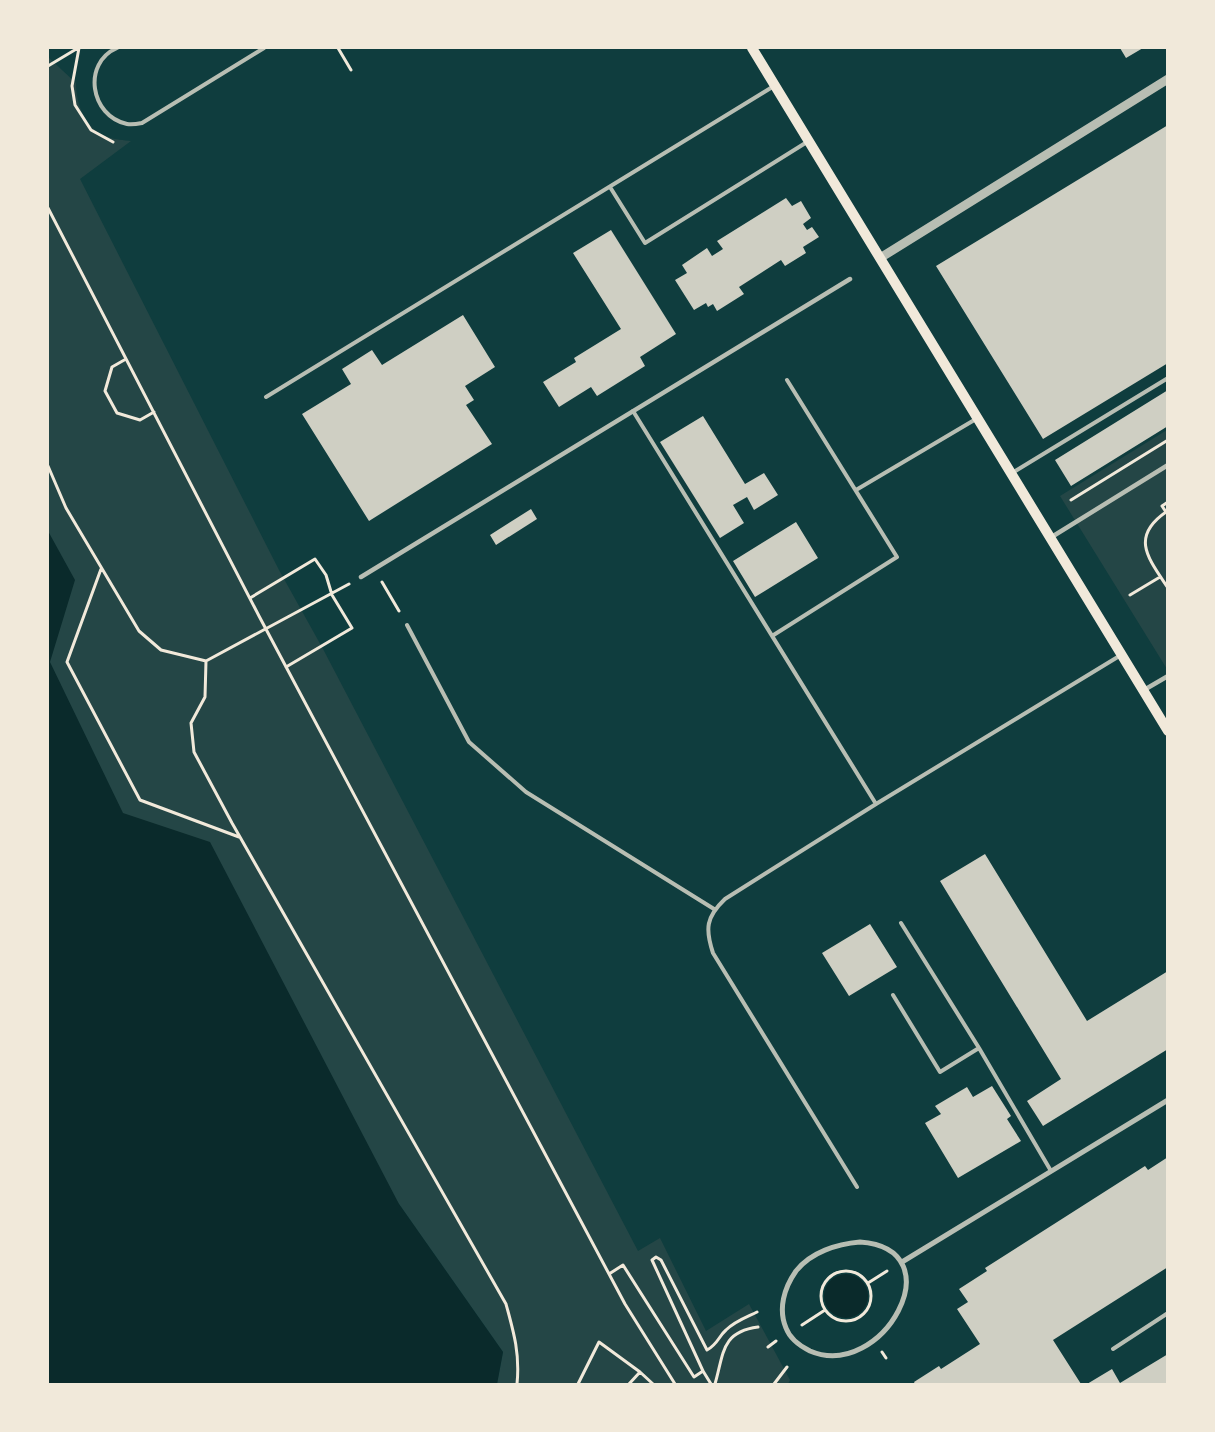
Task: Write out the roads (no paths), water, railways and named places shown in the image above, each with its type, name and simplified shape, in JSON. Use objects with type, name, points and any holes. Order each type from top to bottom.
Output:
[{"type":"main road","points":[[752,48],[1168,732]]},
{"type":"street","points":[[880,258],[1168,79]]},
{"type":"street","points":[[361,577],[850,279]]},
{"type":"street","points":[[1049,538],[1168,465]]},
{"type":"street","points":[[1142,691],[1168,676]]},
{"type":"street","points":[[902,1262],[1168,1100]]},
{"type":"street","points":[[860,1242],[873,1243],[884,1247],[902,1262],[907,1284],[902,1307],[889,1326],[873,1341],[851,1352],[827,1355],[806,1349],[796,1343],[788,1334],[782,1312],[787,1288],[799,1268],[817,1254],[838,1245],[860,1242]]},
{"type":"lane","points":[[117,48],[109,51],[96,68],[94,90],[97,100],[106,113],[119,122],[129,125],[142,123],[264,48]]},
{"type":"lane","points":[[266,397],[775,85]]},
{"type":"lane","points":[[610,187],[645,243],[809,141]]},
{"type":"lane","points":[[1010,474],[1168,378]]},
{"type":"lane","points":[[772,636],[897,557],[787,380]]},
{"type":"lane","points":[[633,411],[876,804]]},
{"type":"lane","points":[[856,490],[976,418]]},
{"type":"lane","points":[[407,625],[470,742],[526,792],[714,909]]},
{"type":"lane","points":[[858,1187],[713,953],[708,938],[708,921],[714,909],[725,899],[876,804],[1121,655]]},
{"type":"lane","points":[[901,922],[979,1048],[1051,1171]]},
{"type":"lane","points":[[893,996],[940,1072],[979,1048]]},
{"type":"lane","points":[[1113,1349],[1168,1313]]}]
